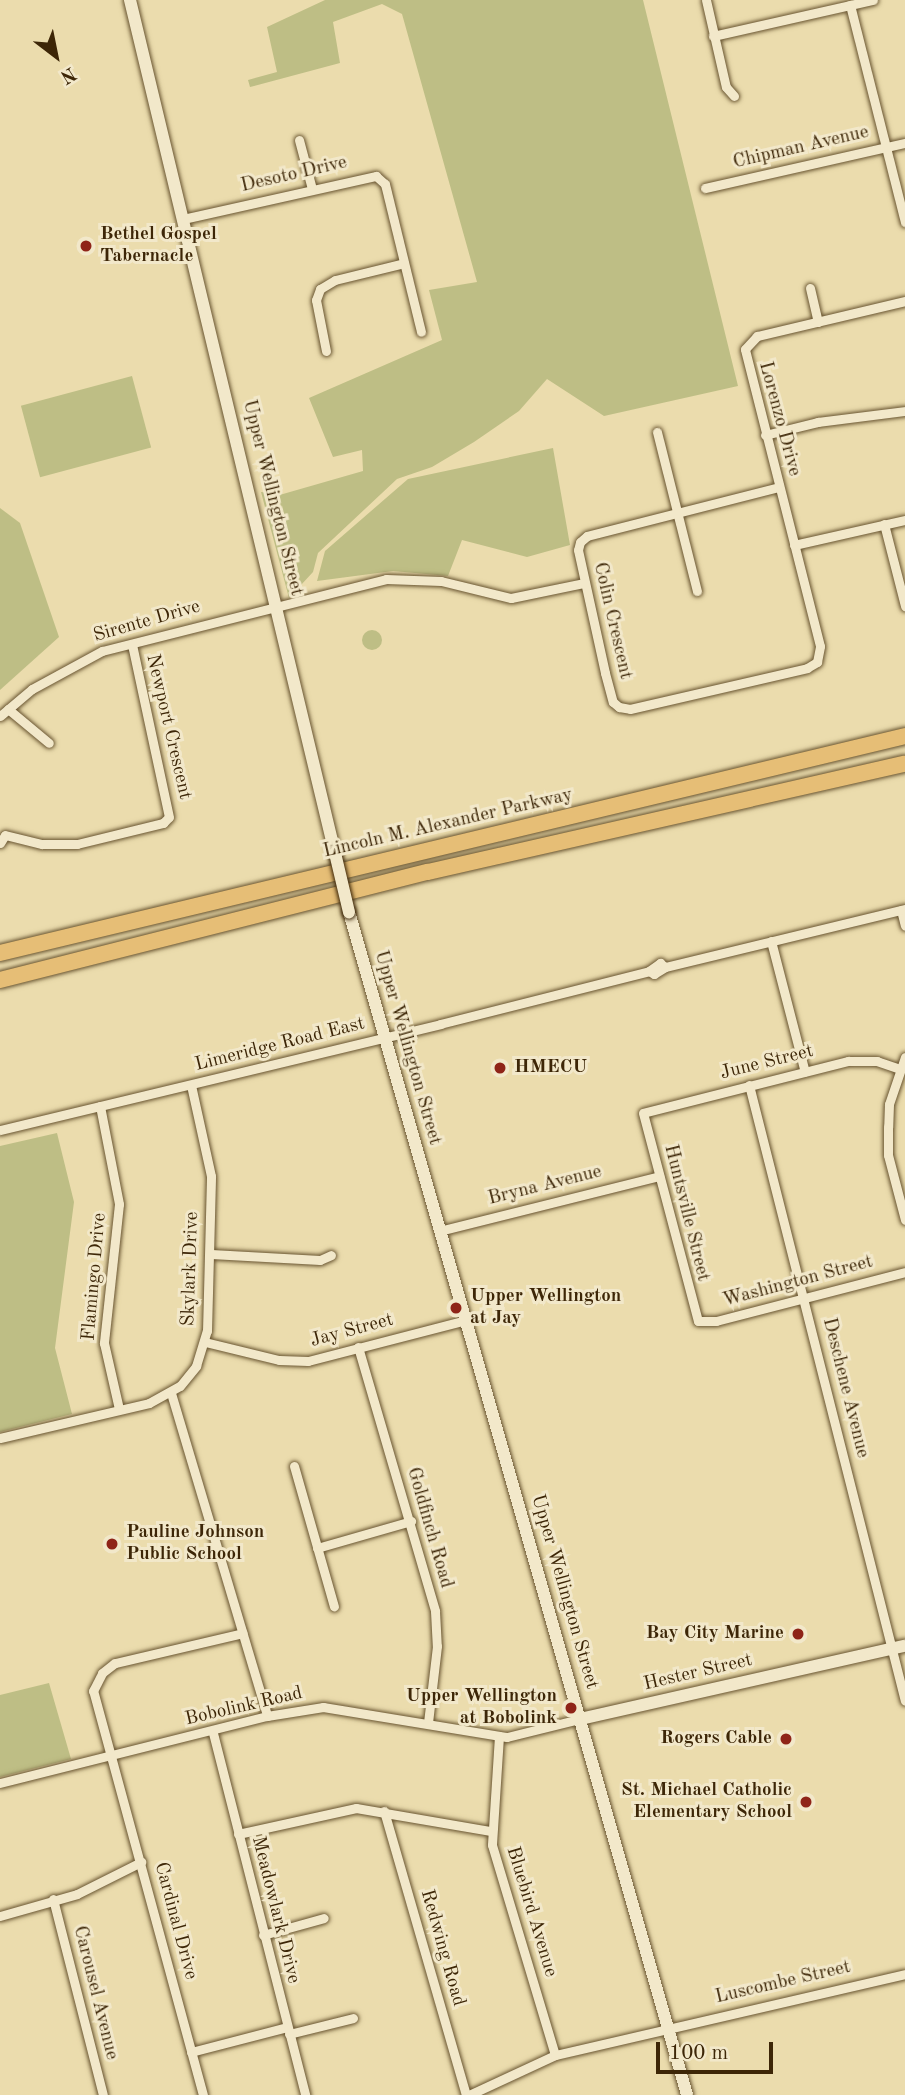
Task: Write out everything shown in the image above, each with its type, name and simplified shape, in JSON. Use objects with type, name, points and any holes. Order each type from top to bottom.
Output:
[{"type":"highway","points":[[879,742],[905,728]]},
{"type":"highway","name":"Lincoln M. Alexander Parkway","points":[[0,953],[905,736]]},
{"type":"highway","points":[[0,980],[428,872],[905,764]]},
{"type":"main road","name":"Upper Wellington Street","points":[[130,0],[278,604],[349,912],[687,2095]]},
{"type":"main road","name":"Hester Street","points":[[580,1719],[899,1647]]},
{"type":"street","points":[[706,0],[726,87],[734,96]]},
{"type":"street","points":[[713,36],[873,0]]},
{"type":"street","points":[[850,5],[905,222]]},
{"type":"street","points":[[299,140],[312,189]]},
{"type":"street","name":"Chipman Avenue","points":[[705,188],[905,143]]},
{"type":"street","name":"Desoto Drive","points":[[183,219],[376,176],[384,184],[421,332]]},
{"type":"street","points":[[326,351],[316,300],[320,289],[335,280],[404,263]]},
{"type":"street","points":[[810,288],[818,322]]},
{"type":"street","name":"Lorenzo Drive","points":[[817,662],[820,646],[765,435],[746,346],[757,336],[905,301]]},
{"type":"street","points":[[765,435],[818,422],[905,411]]},
{"type":"street","points":[[657,432],[697,591]]},
{"type":"street","name":"Colin Crescent","points":[[779,487],[587,536],[578,550],[584,583],[613,702],[619,707],[668,701],[807,668],[817,662]]},
{"type":"street","points":[[794,545],[905,520]]},
{"type":"street","points":[[884,524],[905,606]]},
{"type":"street","name":"Sirente Drive","points":[[0,716],[61,670],[102,651],[278,604],[412,576],[511,598],[584,583]]},
{"type":"street","name":"Newport Crescent","points":[[3,836],[42,844],[77,844],[163,823],[169,817],[132,644]]},
{"type":"street","points":[[8,709],[49,743]]},
{"type":"street","points":[[903,909],[905,926]]},
{"type":"street","name":"Limeridge Road East","points":[[0,1130],[649,971],[654,974],[665,967],[903,909]]},
{"type":"street","points":[[771,941],[805,1072]]},
{"type":"street","points":[[905,1057],[889,1104],[888,1146],[905,1220]]},
{"type":"street","name":"June Street","points":[[643,1113],[855,1060],[900,1069]]},
{"type":"street","name":"Skylark Drive","points":[[171,1393],[189,1377],[205,1342],[211,1254],[211,1176],[191,1085]]},
{"type":"street","name":"Deschene Avenue","points":[[749,1085],[899,1647],[905,1701]]},
{"type":"street","name":"Flamingo Drive","points":[[100,1106],[119,1204],[104,1343],[119,1409]]},
{"type":"street","name":"Huntsville Street","points":[[643,1113],[698,1321]]},
{"type":"street","name":"Bryna Avenue","points":[[439,1231],[659,1177]]},
{"type":"street","points":[[211,1254],[320,1260],[331,1255]]},
{"type":"street","name":"Washington Street","points":[[698,1321],[716,1321],[905,1272]]},
{"type":"street","name":"Jay Street","points":[[205,1342],[278,1360],[308,1361],[466,1320]]},
{"type":"street","name":"Goldfinch Road","points":[[358,1347],[411,1521],[435,1611],[436,1669],[428,1723]]},
{"type":"street","points":[[0,1438],[119,1409],[171,1393],[267,1716]]},
{"type":"street","points":[[294,1466],[334,1606]]},
{"type":"street","points":[[317,1548],[411,1521]]},
{"type":"street","name":"Cardinal Drive","points":[[203,2095],[114,1756],[93,1690],[102,1673],[115,1663],[243,1633]]},
{"type":"street","name":"Bobolink Road","points":[[0,1783],[213,1732],[267,1716],[323,1707],[518,1737],[580,1719]]},
{"type":"street","name":"Meadowlark Drive","points":[[213,1732],[305,2095]]},
{"type":"street","name":"Bluebird Avenue","points":[[499,1736],[491,1831],[494,1853],[555,2055]]},
{"type":"street","points":[[238,1834],[345,1808],[384,1811],[491,1831]]},
{"type":"street","name":"Redwing Road","points":[[384,1811],[467,2095]]},
{"type":"street","points":[[0,1916],[90,1890],[141,1862]]},
{"type":"street","name":"Carousel Avenue","points":[[53,1899],[103,2095]]},
{"type":"street","points":[[263,1935],[324,1918]]},
{"type":"street","name":"Luscombe Street","points":[[668,2027],[905,1974]]},
{"type":"street","points":[[191,2052],[354,2018]]},
{"type":"street","points":[[467,2095],[555,2055],[668,2027]]},
{"type":"green space","points":[[325,0],[643,0],[738,386],[604,416],[547,379],[519,411],[474,442],[432,467],[397,479],[318,553],[313,572],[289,598],[261,492],[283,494],[363,471],[362,450],[333,457],[309,398],[442,340],[429,290],[477,282],[402,14],[382,4],[333,22],[340,63],[250,87],[248,80],[277,72],[267,27]]},
{"type":"green space","points":[[132,376],[151,447],[40,477],[21,406]]},
{"type":"green space","points":[[553,448],[570,545],[527,557],[462,540],[448,576],[393,571],[317,581],[325,551],[408,479]]},
{"type":"green space","points":[[0,508],[20,523],[59,637],[0,690]]},
{"type":"green space","points":[[372,630],[379,633],[382,640],[379,647],[372,650],[365,647],[362,640],[365,633]]},
{"type":"green space","points":[[57,1133],[74,1202],[55,1348],[72,1414],[0,1432],[0,1146]]},
{"type":"green space","points":[[49,1683],[71,1759],[0,1777],[0,1695]]},
{"type":"place","name":"Bethel Gospel Tabernacle","points":[[86,246]]},
{"type":"place","name":"HMECU","points":[[500,1068]]},
{"type":"place","name":"Upper Wellington at Jay","points":[[456,1308]]},
{"type":"place","name":"Pauline Johnson Public School","points":[[112,1544]]},
{"type":"place","name":"Bay City Marine","points":[[798,1634]]},
{"type":"place","name":"Upper Wellington at Bobolink","points":[[571,1708]]},
{"type":"place","name":"Rogers Cable","points":[[786,1739]]},
{"type":"place","name":"St. Michael Catholic Elementary School","points":[[806,1802]]}]
